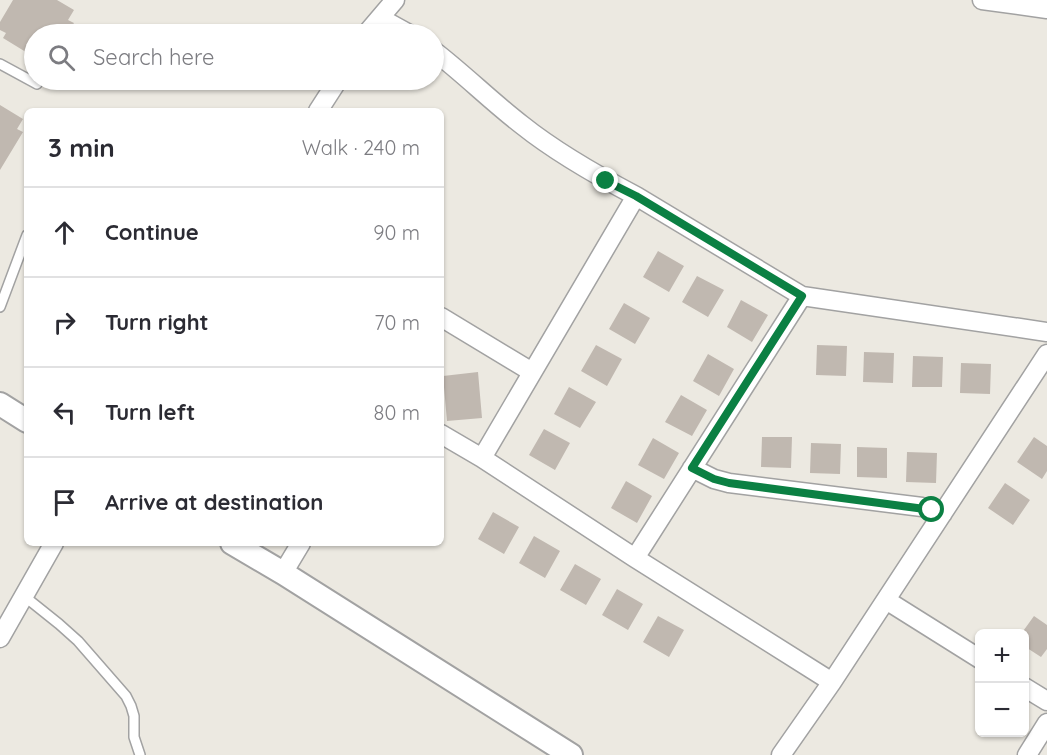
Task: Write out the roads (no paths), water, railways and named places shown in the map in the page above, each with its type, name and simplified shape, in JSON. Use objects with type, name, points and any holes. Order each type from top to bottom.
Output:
[{"type":"street","points":[[375,24],[395,0]]},
{"type":"street","points":[[982,0],[1047,9]]},
{"type":"street","points":[[380,18],[391,24]]},
{"type":"street","points":[[444,59],[515,120],[577,164],[636,196],[802,296],[1047,332]]},
{"type":"street","points":[[320,108],[332,90]]},
{"type":"street","points":[[482,458],[636,196]]},
{"type":"street","points":[[635,558],[802,296]]},
{"type":"street","points":[[444,319],[532,372]]},
{"type":"street","points":[[781,755],[832,682],[1047,354]]},
{"type":"street","points":[[0,404],[24,419]]},
{"type":"street","points":[[444,436],[832,682]]},
{"type":"street","points":[[692,468],[714,479],[729,483],[922,507],[943,513]]},
{"type":"street","points":[[0,638],[52,546]]},
{"type":"street","points":[[237,546],[571,755]]},
{"type":"street","points":[[283,573],[299,546]]},
{"type":"street","points":[[886,600],[975,656]]},
{"type":"street","points":[[1029,690],[1047,701]]},
{"type":"street","points":[[1027,755],[1047,723]]},
{"type":"lane","points":[[0,64],[24,77]]},
{"type":"lane","points":[[0,307],[24,243]]},
{"type":"lane","points":[[24,596],[78,641],[126,696],[134,716],[134,737],[140,755]]}]
